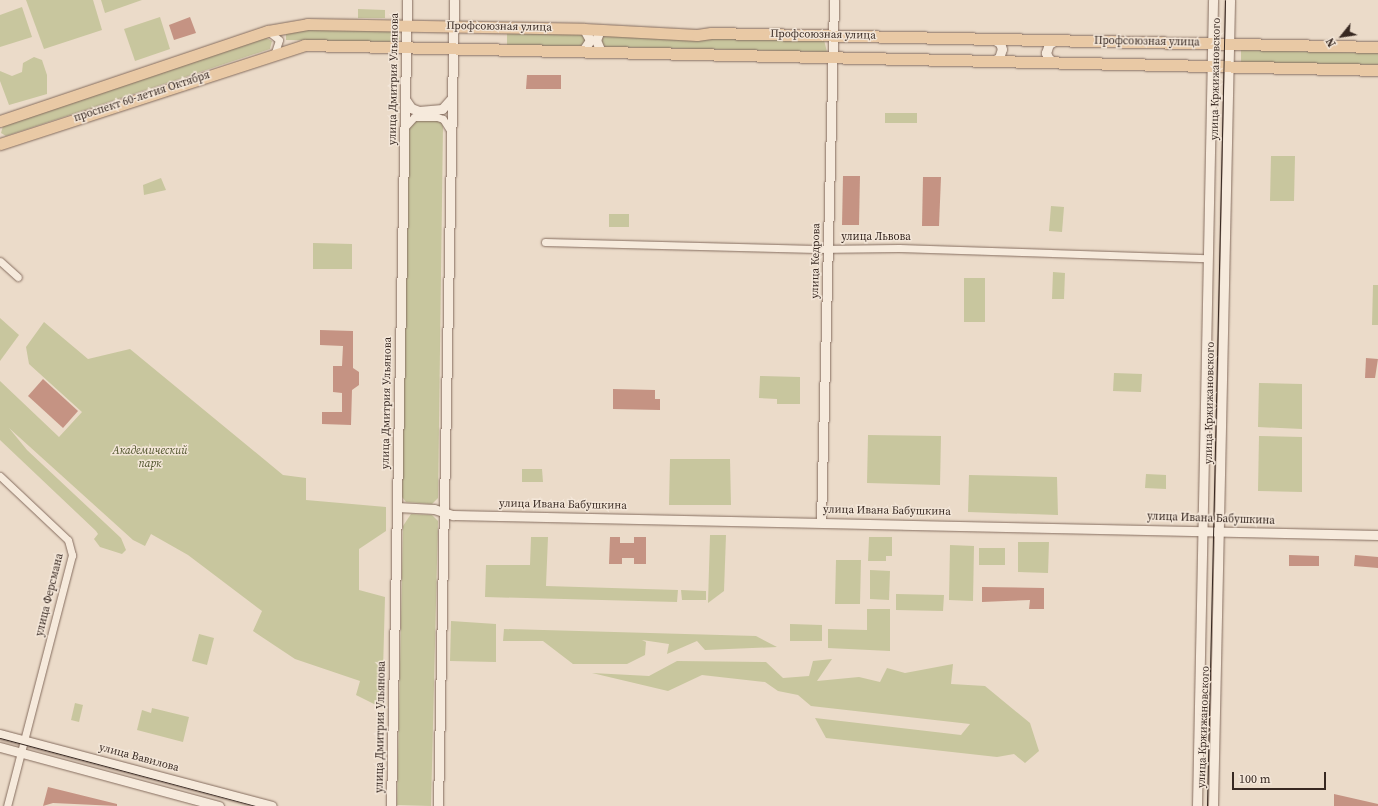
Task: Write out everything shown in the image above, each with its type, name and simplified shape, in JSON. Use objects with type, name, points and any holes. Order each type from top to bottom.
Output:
[{"type":"main road","name":"Профсоюзная улица","points":[[268,31],[307,24],[407,25],[584,29],[697,35],[711,33],[1378,47]]},
{"type":"main road","name":"проспект 60-летия Октября","points":[[1,121],[268,31]]},
{"type":"main road","name":"Профсоюзная улица","points":[[275,52],[304,45],[1378,70]]},
{"type":"main road","name":"проспект 60-летия Октября","points":[[3,141],[275,52]]},
{"type":"street","name":"улица Дмитрия Ульянова","points":[[392,805],[407,0]]},
{"type":"street","points":[[438,806],[454,0]]},
{"type":"street","name":"улица Кедрова","points":[[821,522],[834,0]]},
{"type":"street","name":"улица Кржижановского","points":[[1197,806],[1201,530],[1213,0]]},
{"type":"street","name":"улица Кржижановского","points":[[1213,806],[1230,0]]},
{"type":"street","points":[[582,52],[590,40],[584,29]]},
{"type":"street","points":[[600,30],[596,40],[601,52]]},
{"type":"street","points":[[268,31],[279,40],[275,52]]},
{"type":"street","points":[[991,38],[1000,43],[1002,49],[1000,58],[991,61]]},
{"type":"street","points":[[1057,63],[1049,59],[1046,49],[1049,44],[1058,40]]},
{"type":"street","points":[[405,99],[411,108],[418,111],[442,109],[452,98]]},
{"type":"street","points":[[405,128],[414,117],[437,117],[448,124],[451,134]]},
{"type":"street","name":"улица Львова","points":[[546,242],[899,248],[1207,258]]},
{"type":"street","points":[[0,261],[18,277]]},
{"type":"street","name":"улица Ферсмана","points":[[0,476],[68,540],[72,550],[7,806]]},
{"type":"street","name":"улица Ивана Бабушкина","points":[[397,507],[444,512],[453,515],[1378,535]]},
{"type":"street","name":"улица Вавилова","points":[[0,734],[22,746],[218,806]]},
{"type":"street","name":"улица Вавилова","points":[[0,747],[22,746],[272,806]]},
{"type":"green space","points":[[26,0],[93,0],[102,30],[44,49]]},
{"type":"green space","points":[[101,0],[142,0],[105,13]]},
{"type":"green space","points":[[22,7],[32,37],[0,47],[0,15]]},
{"type":"green space","points":[[358,9],[385,10],[385,18],[358,18]]},
{"type":"green space","points":[[160,17],[170,49],[135,61],[124,29]]},
{"type":"green space","points":[[298,29],[398,31],[400,39],[396,42],[286,40],[286,33]]},
{"type":"green space","points":[[507,33],[585,34],[587,36],[583,47],[507,45]]},
{"type":"green space","points":[[603,35],[824,40],[827,52],[605,47],[600,41]]},
{"type":"green space","points":[[265,37],[272,41],[270,49],[6,136],[1,133],[3,126]]},
{"type":"green space","points":[[1241,50],[1378,53],[1378,65],[1241,62]]},
{"type":"green space","points":[[34,57],[42,60],[47,75],[47,94],[9,105],[0,81],[0,71],[12,76],[22,72],[23,63]]},
{"type":"green space","points":[[885,113],[917,113],[917,123],[885,123]]},
{"type":"green space","points":[[414,119],[440,119],[443,126],[438,498],[432,504],[406,502],[402,497],[408,129]]},
{"type":"green space","points":[[1271,156],[1295,156],[1294,201],[1270,201]]},
{"type":"green space","points":[[161,178],[166,190],[144,195],[143,185]]},
{"type":"green space","points":[[1051,206],[1064,207],[1062,232],[1049,231]]},
{"type":"green space","points":[[609,214],[629,214],[629,227],[609,227]]},
{"type":"green space","points":[[313,243],[352,244],[352,269],[313,269]]},
{"type":"green space","points":[[1053,272],[1065,273],[1064,299],[1052,299]]},
{"type":"green space","points":[[964,278],[985,278],[985,322],[964,322]]},
{"type":"green space","points":[[1373,285],[1378,285],[1378,325],[1372,325]]},
{"type":"green space","points":[[0,318],[19,335],[0,361]]},
{"type":"green space","name":"Академический парк","points":[[44,322],[88,359],[130,349],[283,475],[306,478],[306,500],[386,507],[386,531],[359,549],[359,590],[385,597],[382,708],[356,695],[360,681],[295,659],[253,631],[262,611],[188,555],[151,534],[145,546],[133,540],[9,428],[27,450],[121,538],[126,550],[122,554],[100,547],[94,539],[98,534],[96,531],[0,440],[0,381],[59,437],[82,412],[29,364],[26,347]]},
{"type":"green space","points":[[1114,373],[1142,374],[1141,392],[1113,391]]},
{"type":"green space","points":[[760,376],[800,377],[800,404],[777,404],[777,399],[759,398]]},
{"type":"green space","points":[[1259,383],[1302,384],[1302,429],[1258,427]]},
{"type":"green space","points":[[868,435],[941,436],[940,485],[867,483]]},
{"type":"green space","points":[[1259,436],[1302,437],[1302,492],[1258,491]]},
{"type":"green space","points":[[670,459],[730,459],[731,505],[669,505]]},
{"type":"green space","points":[[522,469],[542,469],[543,482],[522,482]]},
{"type":"green space","points":[[1146,474],[1166,475],[1166,489],[1145,488]]},
{"type":"green space","points":[[969,475],[1057,477],[1058,515],[968,512]]},
{"type":"green space","points":[[411,514],[432,515],[438,521],[431,806],[397,805],[403,526]]},
{"type":"green space","points":[[710,535],[726,535],[724,591],[708,603]]},
{"type":"green space","points":[[531,537],[548,537],[546,586],[678,590],[677,602],[485,597],[486,565],[530,565]]},
{"type":"green space","points":[[869,537],[892,537],[892,556],[886,556],[886,561],[868,561]]},
{"type":"green space","points":[[1018,542],[1049,542],[1048,573],[1018,572]]},
{"type":"green space","points":[[950,545],[974,546],[973,601],[949,600]]},
{"type":"green space","points":[[979,548],[1005,548],[1005,565],[979,565]]},
{"type":"green space","points":[[836,560],[861,560],[860,604],[835,604]]},
{"type":"green space","points":[[870,570],[890,571],[889,600],[870,599]]},
{"type":"green space","points":[[681,590],[706,591],[706,600],[682,600]]},
{"type":"green space","points":[[896,594],[944,595],[943,611],[896,610]]},
{"type":"green space","points":[[867,609],[890,609],[890,651],[828,648],[828,629],[867,630]]},
{"type":"green space","points":[[451,621],[496,624],[496,662],[450,661]]},
{"type":"green space","points":[[790,624],[822,625],[822,641],[790,641]]},
{"type":"green space","points":[[504,629],[756,636],[777,647],[705,650],[697,641],[667,654],[669,644],[642,640],[646,642],[645,655],[627,664],[573,664],[543,641],[503,641]]},
{"type":"green space","points":[[199,634],[214,638],[207,665],[192,661]]},
{"type":"green space","points":[[832,659],[817,681],[859,677],[880,682],[887,668],[905,673],[953,664],[951,684],[985,686],[1030,723],[1039,751],[1025,763],[1014,754],[997,757],[826,738],[815,718],[961,735],[970,724],[811,706],[798,695],[778,691],[765,682],[702,675],[668,691],[592,673],[649,676],[677,661],[766,662],[783,678],[809,676],[813,661]]},
{"type":"green space","points":[[75,703],[83,705],[79,722],[71,720]]},
{"type":"green space","points":[[152,708],[189,717],[183,742],[137,730],[142,710],[151,713]]},
{"type":"building","points":[[190,17],[196,33],[174,40],[169,25]]},
{"type":"building","points":[[527,75],[561,75],[561,89],[526,89]]},
{"type":"building","points":[[843,176],[860,176],[859,225],[842,225]]},
{"type":"building","points":[[923,177],[941,177],[939,226],[922,226]]},
{"type":"building","points":[[320,330],[353,331],[353,368],[359,372],[359,385],[352,390],[351,425],[322,424],[322,412],[342,412],[342,393],[333,392],[333,366],[342,366],[343,346],[320,345]]},
{"type":"building","points":[[1366,358],[1378,359],[1375,378],[1365,378]]},
{"type":"building","points":[[43,379],[78,411],[63,428],[28,396]]},
{"type":"building","points":[[613,389],[655,390],[655,399],[660,399],[660,410],[613,409]]},
{"type":"building","points":[[610,537],[620,537],[620,543],[634,543],[634,537],[646,537],[646,564],[634,564],[634,558],[622,558],[622,564],[609,564]]},
{"type":"building","points":[[1289,555],[1319,556],[1319,566],[1289,566]]},
{"type":"building","points":[[1355,555],[1378,557],[1378,568],[1354,566]]},
{"type":"building","points":[[982,587],[1044,588],[1044,609],[1029,609],[1030,600],[982,602]]},
{"type":"building","points":[[48,787],[117,804],[117,806],[53,803],[43,806]]},
{"type":"building","points":[[1334,794],[1378,804],[1378,806],[1334,806]]},
{"type":"tram line","points":[[1207,806],[1225,0]]},
{"type":"tram line","points":[[0,738],[255,806]]}]
